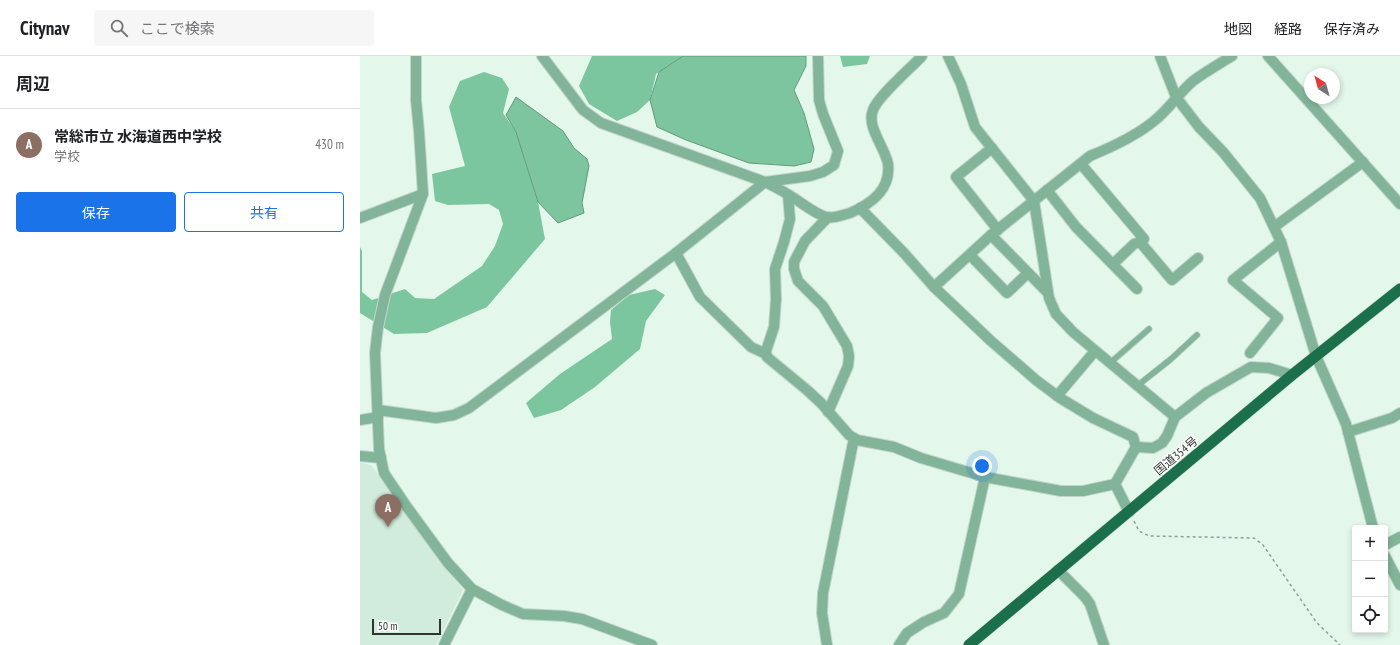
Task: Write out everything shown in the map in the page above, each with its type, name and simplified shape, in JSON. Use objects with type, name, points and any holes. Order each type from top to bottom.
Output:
[{"type":"highway","name":"国道354号","points":[[969,645],[1292,375],[1400,289]]},
{"type":"street","points":[[416,56],[416,100],[423,194],[385,295],[378,327],[375,353],[379,449],[384,473],[448,564],[472,589],[523,614],[564,616],[582,619],[652,645]]},
{"type":"street","points":[[542,56],[583,110],[601,123],[765,182],[819,215],[828,217],[840,216],[860,208],[876,198],[884,187],[888,176],[888,163],[871,122],[872,110],[878,100],[922,56]]},
{"type":"street","points":[[360,420],[378,413],[436,418],[454,415],[469,408],[676,253],[765,182],[810,176],[824,172],[834,165],[838,151],[822,114],[819,100],[818,56]]},
{"type":"street","points":[[948,56],[961,84],[975,127],[1034,201],[1048,298],[1056,314],[1073,332],[1175,417]]},
{"type":"street","points":[[1160,56],[1176,97],[1199,127],[1223,152],[1260,198],[1282,242],[1316,356],[1346,424],[1372,525]]},
{"type":"street","points":[[934,287],[995,232],[1090,156],[1106,150],[1138,133],[1156,120],[1176,97],[1194,81],[1232,56]]},
{"type":"street","points":[[1268,56],[1400,204]]},
{"type":"street","points":[[992,148],[956,177],[995,232],[1028,273],[1048,293]]},
{"type":"street","points":[[1274,227],[1363,162]]},
{"type":"street","points":[[1081,164],[1144,239],[1134,244],[1113,264]]},
{"type":"street","points":[[1047,190],[1076,227],[1137,289]]},
{"type":"street","points":[[360,218],[423,194]]},
{"type":"street","points":[[766,354],[774,326],[776,269],[790,219],[788,195]]},
{"type":"street","points":[[676,253],[700,297],[751,347],[766,354],[767,357],[807,390],[856,440],[894,447],[921,458],[985,477],[1061,491],[1083,491],[1115,484],[1136,447],[1133,437],[1093,418],[1057,396],[1036,380],[996,346],[934,287],[904,253],[860,208]]},
{"type":"street","points":[[828,217],[805,241],[794,262],[794,269],[798,282],[822,306],[847,346],[850,356],[848,366],[828,412]]},
{"type":"street","points":[[1140,242],[1172,280],[1198,258]]},
{"type":"street","points":[[1250,353],[1278,318],[1233,280],[1282,242]]},
{"type":"street","points":[[970,255],[1007,293],[1028,273]]},
{"type":"street","points":[[1057,396],[1095,351]]},
{"type":"street","points":[[1136,447],[1153,448],[1162,443],[1167,436],[1175,417],[1206,393],[1251,368],[1269,368],[1292,375]]},
{"type":"street","points":[[1348,432],[1392,418],[1400,413]]},
{"type":"street","points":[[827,645],[822,613],[823,593],[854,438]]},
{"type":"street","points":[[360,456],[381,458]]},
{"type":"street","points":[[899,645],[907,633],[924,622],[944,613],[959,594],[985,477]]},
{"type":"street","points":[[1115,484],[1129,512]]},
{"type":"street","points":[[1388,543],[1400,537]]},
{"type":"street","points":[[1388,561],[1400,585]]},
{"type":"street","points":[[1058,570],[1086,597],[1090,604],[1104,645]]},
{"type":"street","points":[[444,645],[472,589]]},
{"type":"lane","points":[[1110,363],[1149,329]]},
{"type":"lane","points":[[1137,386],[1171,359],[1197,335]]},
{"type":"path","points":[[1129,512],[1140,531],[1149,536],[1254,538],[1263,545],[1317,623],[1340,645]]},
{"type":"shaded area","points":[[592,56],[683,56],[656,74],[650,100],[637,112],[617,121],[589,104],[579,86]]},
{"type":"shaded area","points":[[683,56],[806,56],[806,66],[794,90],[804,113],[814,149],[811,162],[794,166],[749,163],[686,140],[657,127],[650,100],[659,72]]},
{"type":"shaded area","points":[[840,56],[870,56],[867,64],[843,67]]},
{"type":"shaded area","points":[[484,72],[502,78],[509,89],[503,113],[516,132],[538,202],[545,239],[487,307],[427,333],[394,334],[360,313],[360,247],[362,251],[362,292],[372,300],[405,289],[415,298],[434,299],[482,266],[495,246],[503,224],[499,210],[489,204],[448,205],[435,201],[432,174],[465,166],[449,107],[460,81]]},
{"type":"shaded area","points":[[516,97],[563,131],[574,148],[587,159],[589,166],[582,203],[584,213],[558,223],[538,202],[516,132],[506,115]]},
{"type":"shaded area","points":[[655,289],[665,295],[646,321],[640,349],[595,387],[561,410],[534,418],[526,403],[560,374],[612,339],[610,322],[611,310],[629,295]]},
{"type":"shaded area","points":[[360,462],[371,465],[463,590],[436,645],[360,645]]},
{"type":"place","name":"常総市立 水海道西中学校","points":[[388,527]]}]
